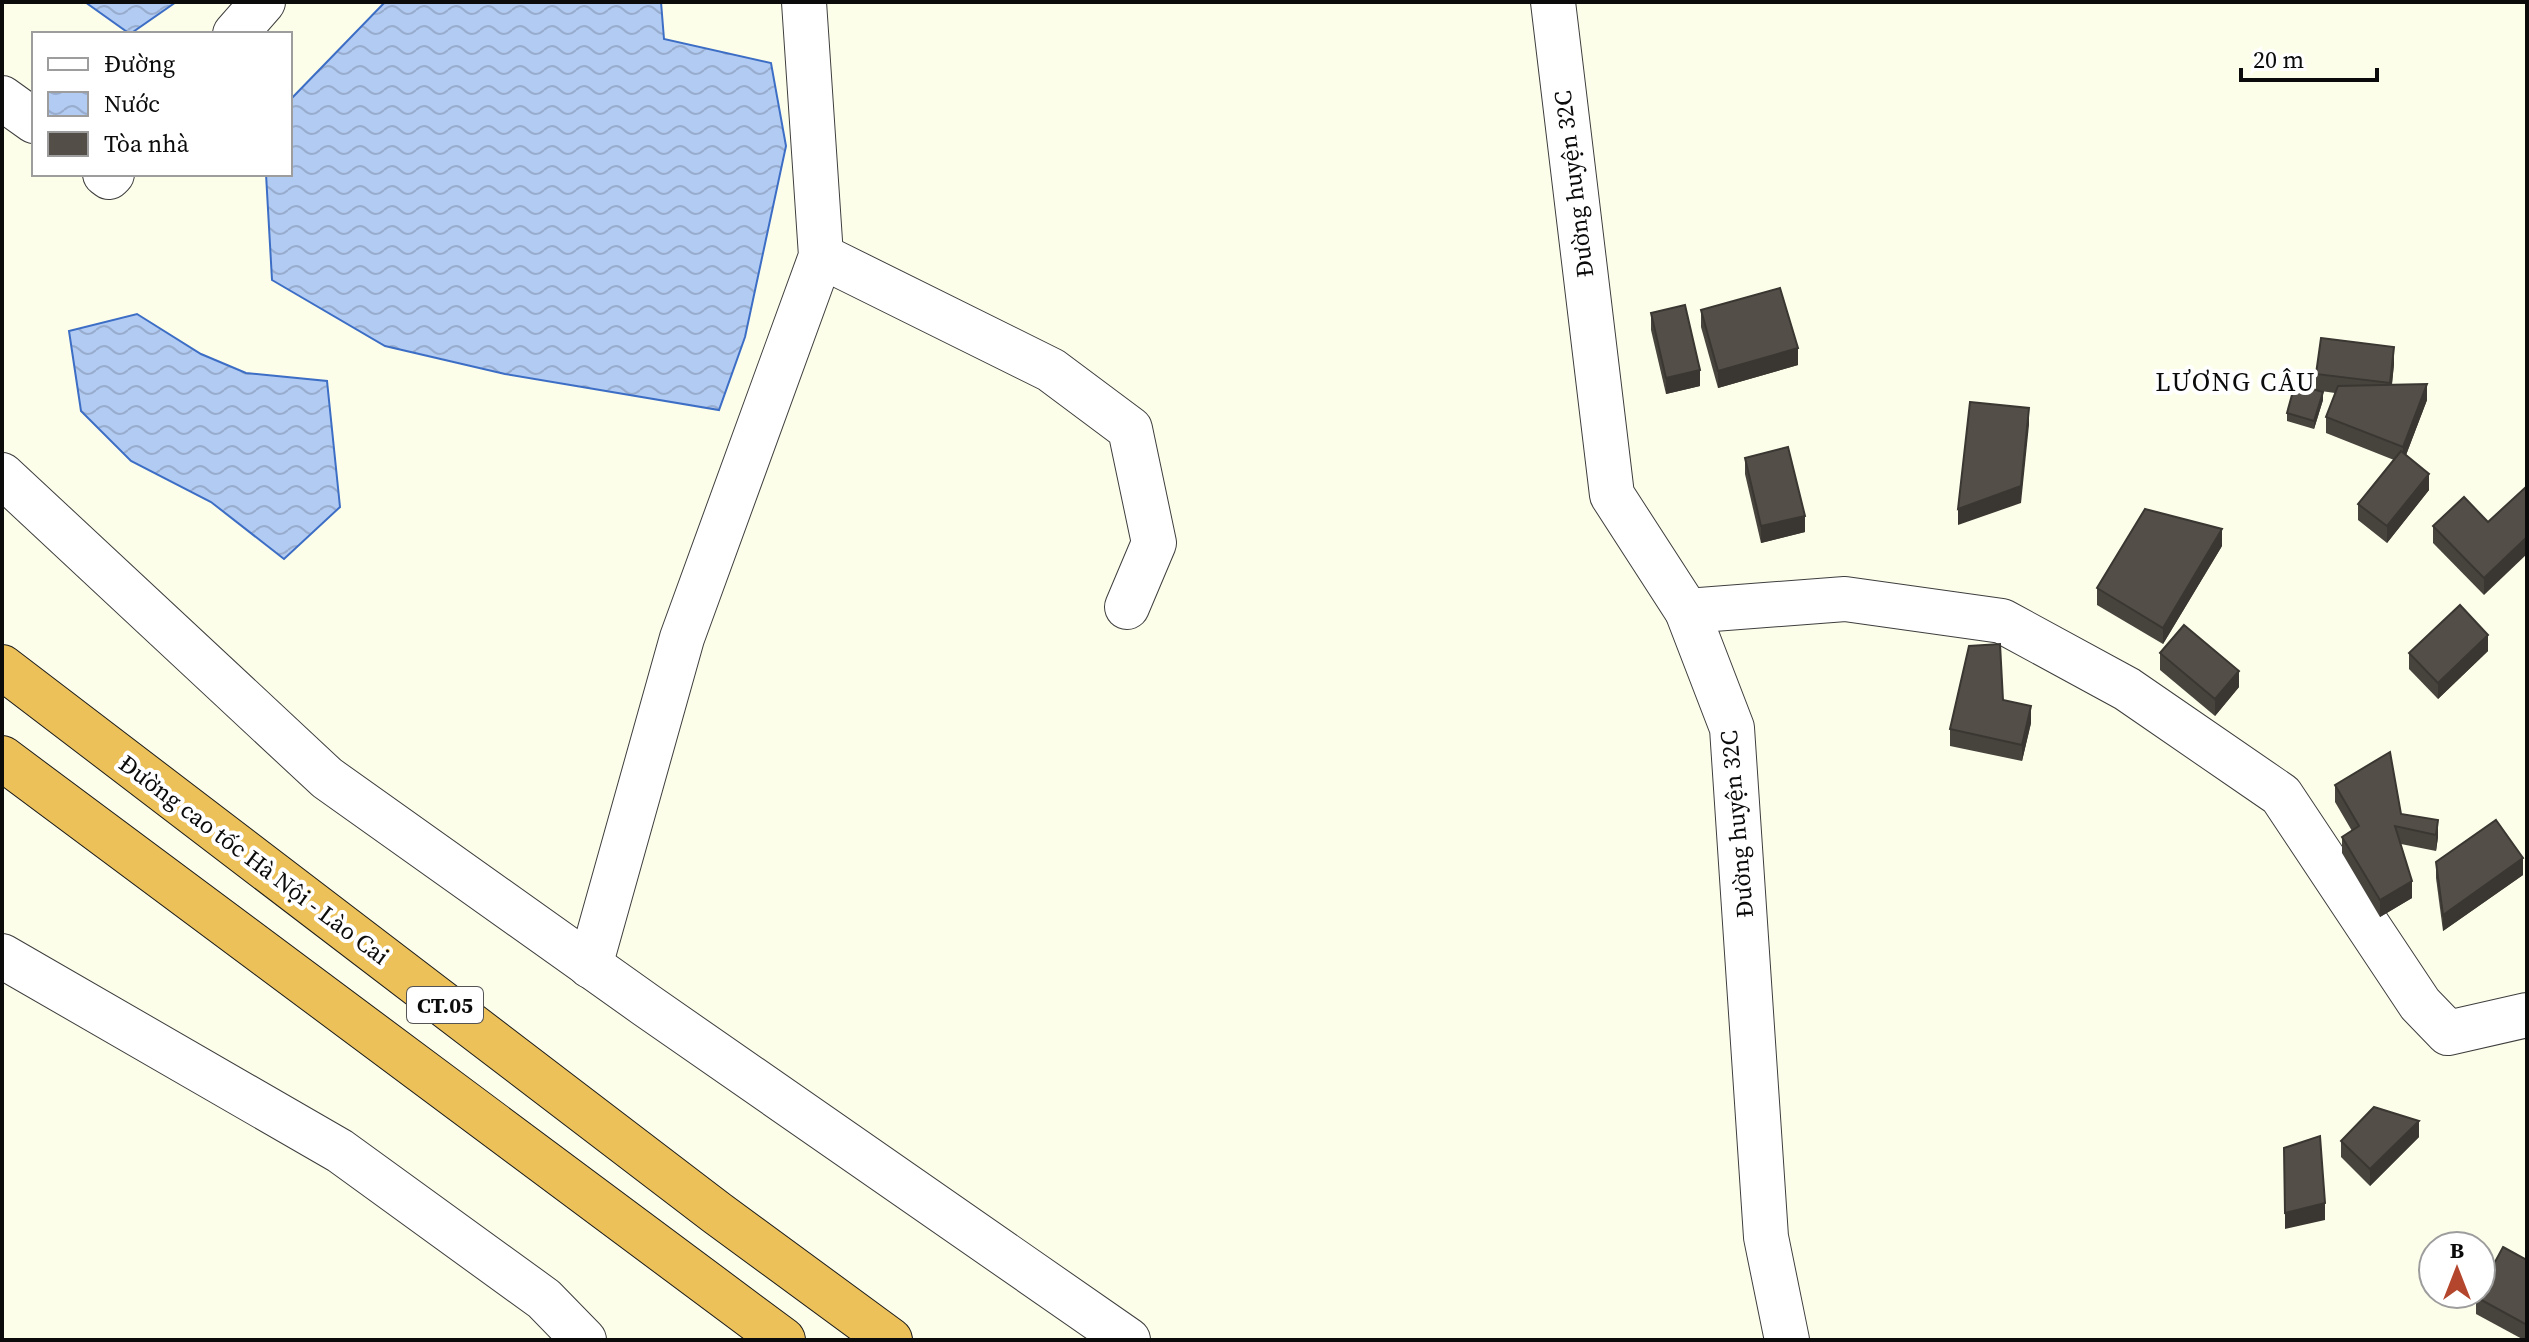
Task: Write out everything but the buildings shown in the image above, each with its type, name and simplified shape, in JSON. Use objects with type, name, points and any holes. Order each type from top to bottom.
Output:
[{"type":"highway","name":"Đường cao tốc Hà Nội - Lào Cai","points":[[2,667],[717,1213],[890,1340]]},
{"type":"highway","name":"CT.05","points":[[2,758],[783,1340]]},
{"type":"street","points":[[237,32],[263,2]]},
{"type":"street","points":[[590,966],[682,638],[821,256],[804,2]]},
{"type":"street","name":"Đường huyện 32C","points":[[1553,2],[1612,495],[1687,611],[1732,728],[1766,1237],[1787,1340]]},
{"type":"street","points":[[2,98],[32,120]]},
{"type":"street","points":[[821,256],[1051,370],[1130,429],[1154,543],[1127,607]]},
{"type":"street","points":[[2,475],[327,778],[590,966],[1128,1340]]},
{"type":"street","points":[[1687,611],[1845,599],[2002,621],[2127,689],[2281,795],[2420,1004],[2448,1033],[2527,1015]]},
{"type":"street","points":[[2,956],[340,1151],[544,1299],[584,1340]]},
{"type":"water","points":[[85,2],[176,2],[133,32],[127,32]]},
{"type":"water","points":[[385,2],[661,2],[664,39],[771,63],[786,146],[745,337],[719,410],[505,374],[385,346],[272,280],[266,176],[292,176],[292,98]]},
{"type":"water","points":[[137,314],[201,354],[246,373],[327,381],[340,507],[284,559],[211,502],[131,461],[81,411],[69,331]]},
{"type":"district","name":"LƯƠNG CÂU","points":[[2236,382]]}]
